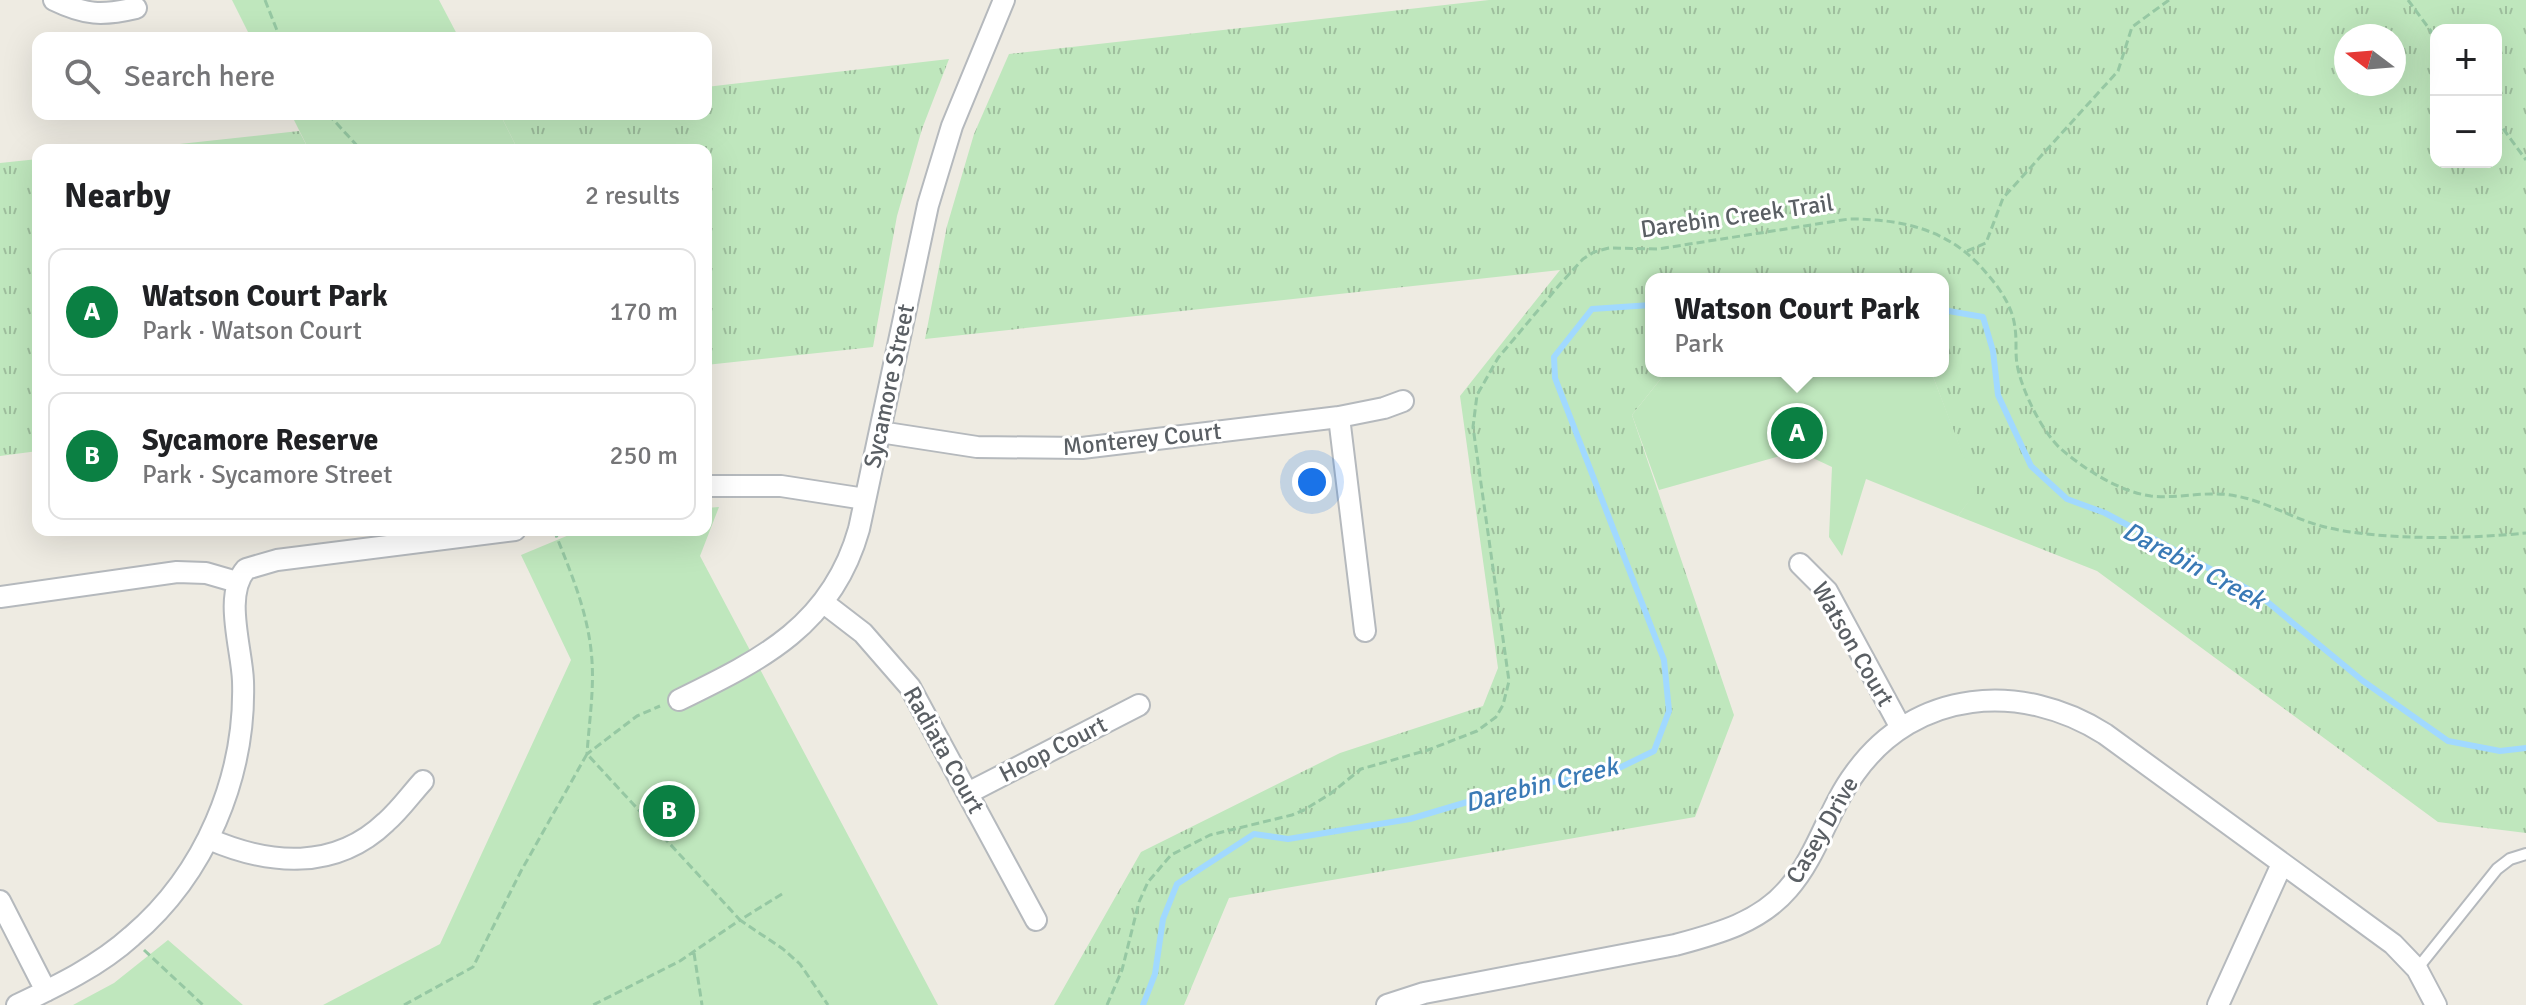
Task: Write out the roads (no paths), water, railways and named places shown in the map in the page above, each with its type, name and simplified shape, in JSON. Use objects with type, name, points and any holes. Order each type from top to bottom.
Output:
[{"type":"street","points":[[54,0],[91,14],[136,8]]},
{"type":"street","name":"Sycamore Street","points":[[679,700],[722,679],[798,631],[824,603],[849,561],[859,529],[907,297],[938,167],[969,81],[1004,0]]},
{"type":"street","name":"Monterey Court","points":[[880,432],[977,447],[1082,448],[1339,417],[1403,401]]},
{"type":"street","points":[[1339,417],[1365,631]]},
{"type":"street","points":[[712,486],[781,486],[865,499]]},
{"type":"street","points":[[17,1005],[103,958],[131,938],[177,889],[209,839],[231,781],[243,714],[243,681],[234,602],[237,582],[246,569],[266,562],[468,536]]},
{"type":"street","name":"Watson Court","points":[[1800,564],[1827,591],[1901,728]]},
{"type":"street","points":[[0,597],[177,572],[206,573],[237,582]]},
{"type":"street","name":"Radiata Court","points":[[824,603],[863,633],[910,687],[1036,920]]},
{"type":"street","name":"Casey Drive","points":[[1387,1005],[1424,993],[1675,945],[1714,935],[1743,923],[1769,907],[1788,889],[1816,848],[1842,793],[1871,752],[1901,728],[1942,709],[1985,699],[2024,701],[2068,714],[2105,734],[2393,944],[2417,969],[2436,1005]]},
{"type":"street","name":"Hoop Court","points":[[968,793],[1139,705]]},
{"type":"street","points":[[209,839],[253,856],[275,859],[323,857],[346,850],[368,837],[387,822],[423,781]]},
{"type":"street","points":[[2218,1005],[2282,864]]},
{"type":"street","points":[[0,901],[46,991]]},
{"type":"lane","points":[[2417,969],[2497,869],[2510,859],[2526,854]]},
{"type":"waterway","name":"Darebin Creek","points":[[1143,1005],[1155,974],[1163,919],[1177,884],[1254,834],[1288,839],[1410,819],[1501,792],[1615,770],[1654,751],[1669,711],[1664,660],[1555,378],[1554,357],[1592,309],[1645,305]]},
{"type":"waterway","name":"Darebin Creek","points":[[1949,311],[1983,317],[1993,351],[1998,395],[2031,466],[2067,499],[2105,513],[2259,595],[2363,681],[2448,741],[2500,751],[2526,748]]},
{"type":"place","name":"Watson Court Park","points":[[1797,433]]},
{"type":"place","name":"Sycamore Reserve","points":[[669,811]]}]
